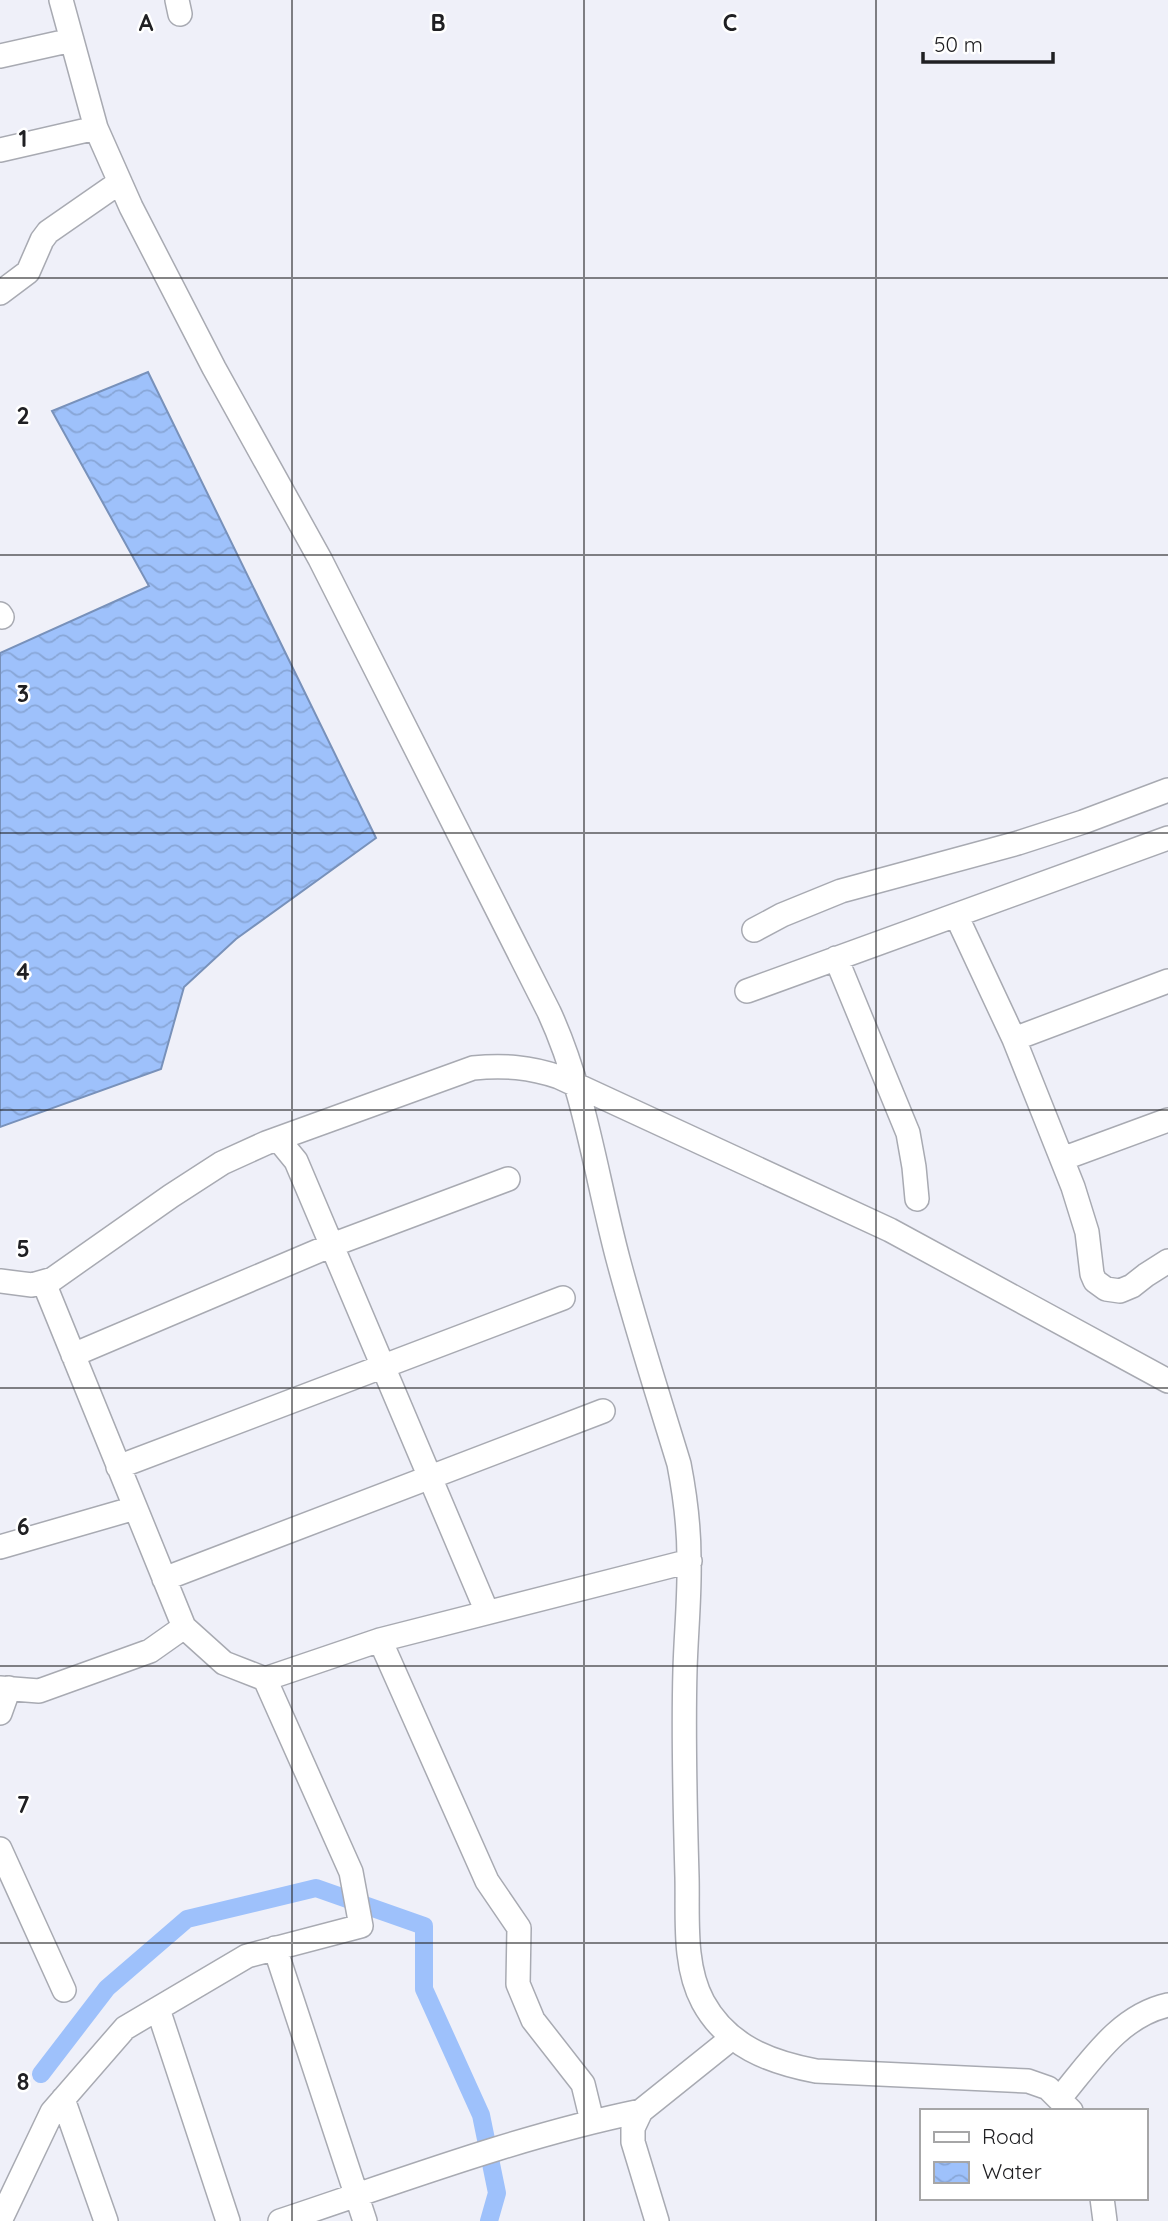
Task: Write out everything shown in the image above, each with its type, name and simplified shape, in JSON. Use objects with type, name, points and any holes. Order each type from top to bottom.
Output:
[{"type":"street","points":[[61,0],[96,128],[120,182],[214,368],[320,559],[564,1046],[577,1087],[618,1258],[679,1464],[685,1496],[690,1560],[685,1653],[684,1769],[690,1954],[702,2000],[720,2027],[732,2038],[761,2057],[786,2065],[806,2069],[1028,2081],[1048,2088],[1066,2104],[1118,2030],[1144,2012],[1168,2005]]},
{"type":"street","points":[[0,57],[72,40]]},
{"type":"street","points":[[0,150],[96,128]]},
{"type":"street","points":[[0,293],[28,272],[48,232],[120,182]]},
{"type":"street","points":[[754,930],[782,915],[841,891],[1018,843],[1168,790]]},
{"type":"street","points":[[747,991],[1168,838]]},
{"type":"street","points":[[956,915],[1014,1039],[1081,1209],[1090,1253],[1091,1274],[1100,1286],[1113,1291],[1126,1289],[1168,1262]]},
{"type":"street","points":[[836,958],[908,1133],[917,1199]]},
{"type":"street","points":[[1014,1039],[1168,981]]},
{"type":"street","points":[[0,1282],[21,1285],[44,1283],[62,1275],[196,1179],[249,1150],[473,1068],[507,1066],[550,1074],[878,1224],[1168,1381]]},
{"type":"street","points":[[1062,1159],[1168,1120]]},
{"type":"street","points":[[278,1139],[296,1161],[487,1612]]},
{"type":"street","points":[[73,1355],[332,1245],[508,1179]]},
{"type":"street","points":[[44,1283],[184,1627],[224,1663],[265,1679],[380,1640],[690,1560]]},
{"type":"street","points":[[118,1466],[384,1368],[563,1298]]},
{"type":"street","points":[[164,1579],[603,1411]]},
{"type":"street","points":[[0,1546],[135,1508]]},
{"type":"street","points":[[0,1713],[5,1688],[39,1690],[150,1651],[184,1627]]},
{"type":"street","points":[[380,1640],[487,1881],[519,1928],[519,1984],[533,2020],[583,2084],[592,2121]]},
{"type":"street","points":[[0,2221],[52,2112],[125,2028],[247,1956],[361,1926],[351,1872],[265,1679]]},
{"type":"street","points":[[0,1849],[64,1990]]},
{"type":"street","points":[[275,1948],[365,2221]]},
{"type":"street","points":[[158,2009],[228,2221]]},
{"type":"street","points":[[280,2221],[592,2121],[640,2111],[732,2038]]},
{"type":"street","points":[[63,2099],[106,2221]]},
{"type":"street","points":[[640,2111],[633,2128],[633,2142],[657,2221]]},
{"type":"street","points":[[1102,2200],[1105,2221]]},
{"type":"water","points":[[148,372],[376,838],[236,939],[184,987],[161,1069],[0,1127],[0,653],[149,586],[52,411]]},
{"type":"waterway","points":[[41,2074],[107,1988],[187,1919],[316,1888],[424,1926],[424,1989],[481,2115],[497,2193],[489,2221]]}]
